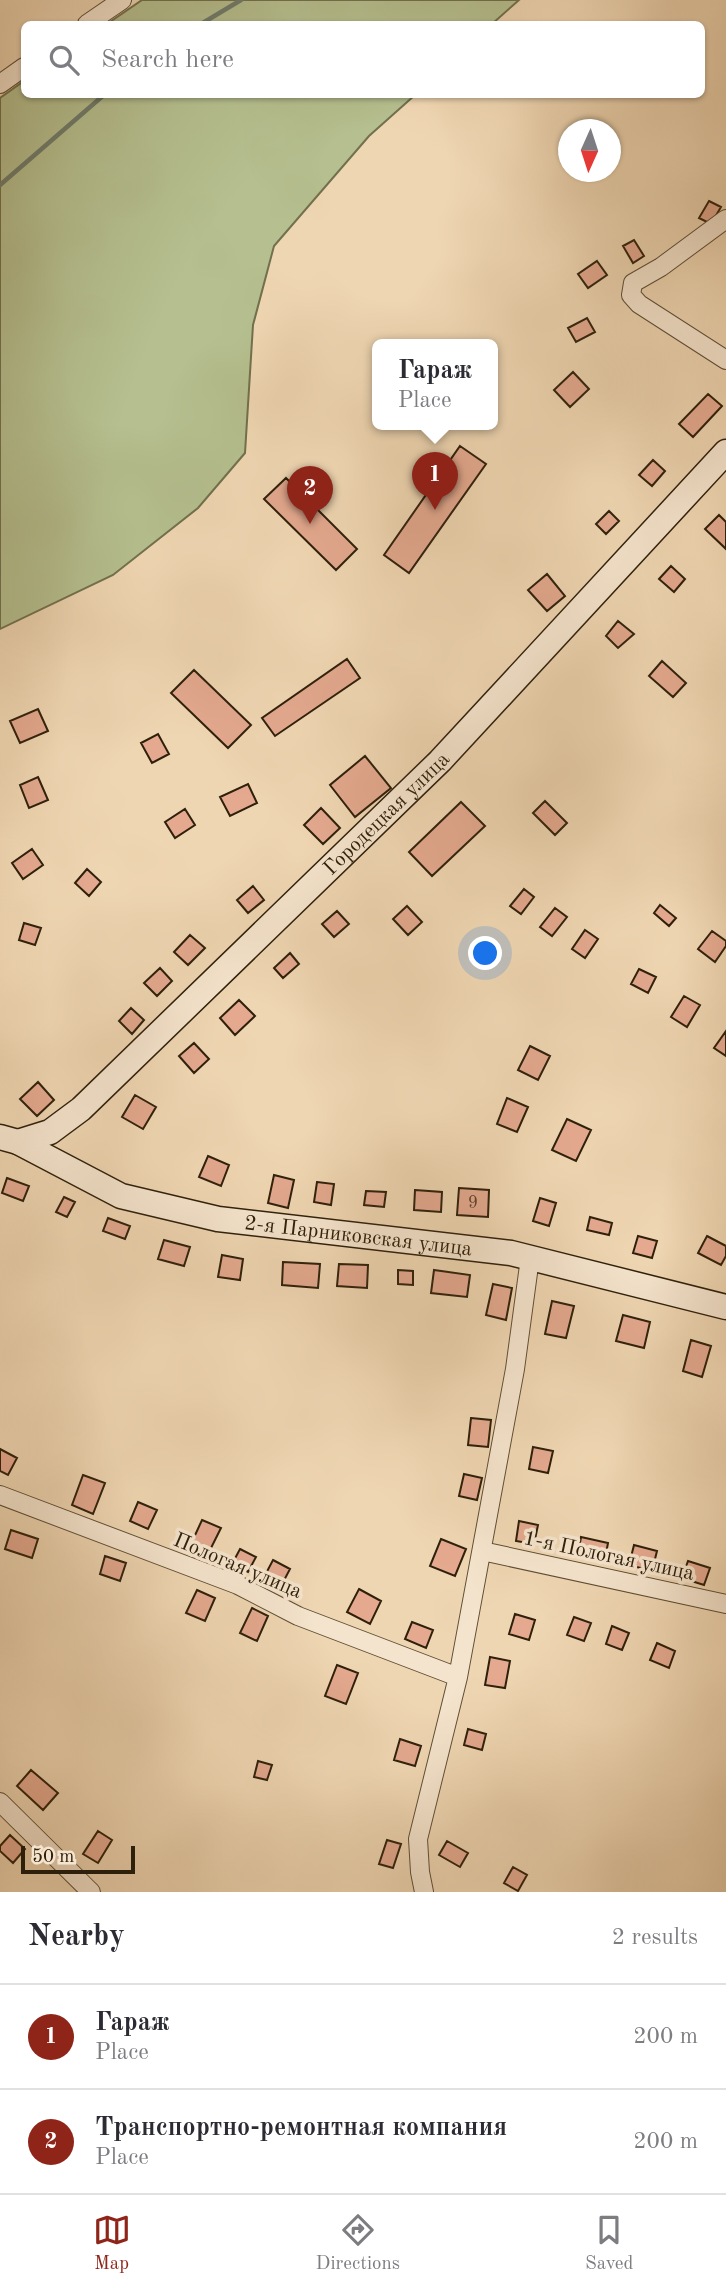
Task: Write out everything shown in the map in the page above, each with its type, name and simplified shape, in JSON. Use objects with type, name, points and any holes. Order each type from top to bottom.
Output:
[{"type":"street","points":[[92,21],[122,0]]},
{"type":"street","points":[[0,84],[21,69]]},
{"type":"street","points":[[726,219],[661,267],[633,283],[631,295],[639,304],[726,360]]},
{"type":"street","name":"Городецкая улица","points":[[9,1139],[50,1132],[81,1109],[440,761],[726,452]]},
{"type":"street","name":"2-я Парниковская улица","points":[[9,1139],[121,1196],[218,1219],[511,1252],[726,1307]]},
{"type":"street","points":[[424,1892],[418,1839],[458,1677],[515,1369],[530,1258]]},
{"type":"street","name":"Пологая улица","points":[[0,1495],[238,1586],[298,1616],[458,1677]]},
{"type":"street","name":"1-я Пологая улица","points":[[482,1551],[726,1604]]},
{"type":"street","points":[[0,1802],[92,1892]]},
{"type":"green space","points":[[142,0],[519,0],[495,21],[111,21]]},
{"type":"green space","points":[[21,83],[21,98],[412,98],[369,136],[274,246],[253,325],[245,453],[198,508],[113,575],[0,629],[0,98]]},
{"type":"building","points":[[709,201],[721,207],[711,224],[699,218]]},
{"type":"building","points":[[634,240],[644,256],[633,263],[623,246]]},
{"type":"building","points":[[597,261],[607,275],[588,288],[578,274]]},
{"type":"building","points":[[587,318],[595,332],[576,342],[568,328]]},
{"type":"building","points":[[573,372],[589,389],[570,407],[554,390]]},
{"type":"building","points":[[708,394],[722,406],[693,437],[679,424]]},
{"type":"building","points":[[460,446],[486,464],[409,573],[384,555]]},
{"type":"building","points":[[653,460],[665,471],[652,486],[639,475]]},
{"type":"building","points":[[286,478],[357,549],[336,570],[264,499]]},
{"type":"building","points":[[609,511],[619,521],[606,534],[596,524]]},
{"type":"building","points":[[719,515],[726,522],[726,549],[705,529]]},
{"type":"building","points":[[671,566],[685,579],[674,592],[659,579]]},
{"type":"building","points":[[547,574],[565,596],[547,611],[528,590]]},
{"type":"building","points":[[618,621],[634,634],[618,648],[606,636]]},
{"type":"building","points":[[347,659],[360,678],[275,736],[262,718]]},
{"type":"building","points":[[662,661],[686,683],[673,697],[649,676]]},
{"type":"building","points":[[194,670],[251,725],[228,748],[171,693]]},
{"type":"building","points":[[38,709],[48,731],[20,743],[10,721]]},
{"type":"building","points":[[158,734],[169,754],[152,763],[141,743]]},
{"type":"building","points":[[365,756],[391,788],[355,817],[330,785]]},
{"type":"building","points":[[38,777],[48,800],[29,808],[20,785]]},
{"type":"building","points":[[248,784],[257,803],[230,816],[220,797]]},
{"type":"building","points":[[545,801],[567,823],[555,835],[533,813]]},
{"type":"building","points":[[461,802],[485,826],[432,876],[409,852]]},
{"type":"building","points":[[321,808],[340,828],[323,844],[304,825]]},
{"type":"building","points":[[185,809],[195,825],[175,838],[165,822]]},
{"type":"building","points":[[32,849],[43,865],[23,879],[12,863]]},
{"type":"building","points":[[87,869],[101,882],[89,896],[75,883]]},
{"type":"building","points":[[253,886],[264,900],[248,913],[237,900]]},
{"type":"building","points":[[524,889],[534,897],[521,914],[510,906]]},
{"type":"building","points":[[660,905],[676,918],[669,926],[654,913]]},
{"type":"building","points":[[407,906],[422,922],[408,935],[393,919]]},
{"type":"building","points":[[555,908],[567,917],[552,936],[540,927]]},
{"type":"building","points":[[337,911],[349,924],[334,937],[322,924]]},
{"type":"building","points":[[24,923],[41,928],[35,945],[19,940]]},
{"type":"building","points":[[585,930],[598,939],[585,958],[572,949]]},
{"type":"building","points":[[712,931],[726,941],[726,946],[715,962],[698,949]]},
{"type":"building","points":[[190,935],[205,948],[188,965],[174,952]]},
{"type":"building","points":[[290,953],[299,964],[283,978],[274,968]]},
{"type":"building","points":[[160,968],[172,981],[157,996],[144,983]]},
{"type":"building","points":[[639,969],[656,977],[648,993],[631,984]]},
{"type":"building","points":[[684,996],[700,1005],[687,1027],[671,1017]]},
{"type":"building","points":[[239,1000],[255,1016],[235,1035],[220,1018]]},
{"type":"building","points":[[131,1008],[144,1020],[132,1034],[119,1021]]},
{"type":"building","points":[[726,1031],[726,1056],[714,1048]]},
{"type":"building","points":[[194,1043],[209,1059],[194,1073],[179,1056]]},
{"type":"building","points":[[530,1046],[550,1056],[538,1080],[518,1070]]},
{"type":"building","points":[[38,1082],[54,1100],[37,1116],[20,1099]]},
{"type":"building","points":[[135,1095],[156,1107],[143,1129],[122,1117]]},
{"type":"building","points":[[507,1098],[528,1107],[517,1132],[497,1124]]},
{"type":"building","points":[[567,1119],[591,1130],[576,1161],[552,1150]]},
{"type":"building","points":[[208,1156],[229,1165],[221,1186],[199,1177]]},
{"type":"building","points":[[274,1175],[294,1180],[288,1208],[268,1203]]},
{"type":"building","points":[[7,1178],[29,1186],[23,1201],[2,1193]]},
{"type":"building","points":[[317,1182],[334,1184],[331,1205],[314,1202]]},
{"type":"building","points":[[459,1188],[489,1190],[488,1217],[457,1215]]},
{"type":"building","points":[[415,1190],[442,1192],[441,1212],[414,1210]]},
{"type":"building","points":[[366,1191],[386,1192],[384,1207],[364,1205]]},
{"type":"building","points":[[64,1197],[75,1202],[67,1217],[56,1212]]},
{"type":"building","points":[[540,1198],[556,1203],[549,1226],[533,1221]]},
{"type":"building","points":[[590,1217],[612,1223],[609,1235],[587,1230]]},
{"type":"building","points":[[108,1218],[130,1226],[125,1239],[103,1231]]},
{"type":"building","points":[[638,1236],[657,1241],[652,1258],[633,1253]]},
{"type":"building","points":[[707,1236],[726,1246],[726,1256],[721,1265],[698,1253]]},
{"type":"building","points":[[164,1240],[190,1247],[184,1266],[158,1259]]},
{"type":"building","points":[[222,1255],[243,1259],[240,1280],[218,1277]]},
{"type":"building","points":[[283,1262],[320,1264],[318,1288],[282,1285]]},
{"type":"building","points":[[339,1264],[368,1265],[367,1288],[337,1286]]},
{"type":"building","points":[[398,1270],[413,1271],[413,1285],[398,1284]]},
{"type":"building","points":[[434,1270],[470,1275],[467,1297],[431,1293]]},
{"type":"building","points":[[493,1284],[512,1288],[506,1320],[486,1315]]},
{"type":"building","points":[[552,1301],[574,1306],[566,1338],[545,1334]]},
{"type":"building","points":[[623,1315],[650,1322],[644,1348],[616,1341]]},
{"type":"building","points":[[691,1340],[711,1346],[702,1377],[683,1371]]},
{"type":"building","points":[[471,1418],[491,1420],[488,1447],[468,1445]]},
{"type":"building","points":[[533,1447],[553,1451],[548,1473],[529,1469]]},
{"type":"building","points":[[0,1449],[17,1458],[8,1475],[0,1471]]},
{"type":"building","points":[[464,1474],[482,1478],[477,1500],[459,1496]]},
{"type":"building","points":[[83,1475],[105,1483],[93,1514],[72,1505]]},
{"type":"building","points":[[138,1502],[157,1510],[148,1529],[130,1521]]},
{"type":"building","points":[[202,1520],[221,1528],[209,1552],[191,1544]]},
{"type":"building","points":[[519,1521],[538,1525],[534,1544],[516,1541]]},
{"type":"building","points":[[11,1530],[38,1539],[32,1558],[5,1549]]},
{"type":"building","points":[[581,1537],[608,1543],[605,1559],[578,1554]]},
{"type":"building","points":[[441,1539],[466,1549],[455,1576],[430,1566]]},
{"type":"building","points":[[634,1545],[657,1551],[652,1571],[629,1565]]},
{"type":"building","points":[[240,1549],[256,1557],[248,1572],[232,1564]]},
{"type":"building","points":[[105,1556],[126,1563],[120,1581],[100,1574]]},
{"type":"building","points":[[273,1560],[290,1569],[279,1590],[262,1581]]},
{"type":"building","points":[[688,1561],[710,1568],[704,1585],[682,1578]]},
{"type":"building","points":[[359,1589],[381,1601],[370,1624],[347,1612]]},
{"type":"building","points":[[197,1590],[215,1598],[205,1621],[186,1613]]},
{"type":"building","points":[[252,1608],[268,1616],[257,1641],[240,1633]]},
{"type":"building","points":[[515,1614],[535,1620],[529,1640],[509,1634]]},
{"type":"building","points":[[574,1617],[591,1623],[584,1641],[567,1635]]},
{"type":"building","points":[[412,1622],[433,1630],[426,1648],[405,1639]]},
{"type":"building","points":[[612,1626],[629,1633],[622,1650],[606,1644]]},
{"type":"building","points":[[657,1643],[675,1651],[669,1668],[650,1660]]},
{"type":"building","points":[[490,1657],[510,1661],[505,1688],[485,1685]]},
{"type":"building","points":[[337,1665],[358,1673],[346,1704],[325,1696]]},
{"type":"building","points":[[468,1729],[486,1734],[482,1750],[464,1745]]},
{"type":"building","points":[[400,1739],[421,1746],[415,1766],[394,1760]]},
{"type":"building","points":[[258,1761],[272,1765],[267,1780],[254,1777]]},
{"type":"building","points":[[31,1770],[58,1793],[43,1810],[17,1786]]},
{"type":"building","points":[[98,1831],[112,1840],[98,1863],[83,1854]]},
{"type":"building","points":[[10,1835],[25,1849],[13,1863],[0,1851],[0,1846]]},
{"type":"building","points":[[387,1840],[401,1844],[393,1868],[379,1864]]},
{"type":"building","points":[[447,1841],[468,1853],[460,1867],[439,1855]]},
{"type":"building","points":[[513,1867],[527,1875],[518,1891],[504,1883]]},
{"type":"waterway","points":[[206,21],[241,0]]},
{"type":"waterway","points":[[0,185],[100,98]]},
{"type":"place","name":"Гараж","points":[[435,510]]},
{"type":"place","name":"Транспортно-ремонтная компания","points":[[310,524]]}]
